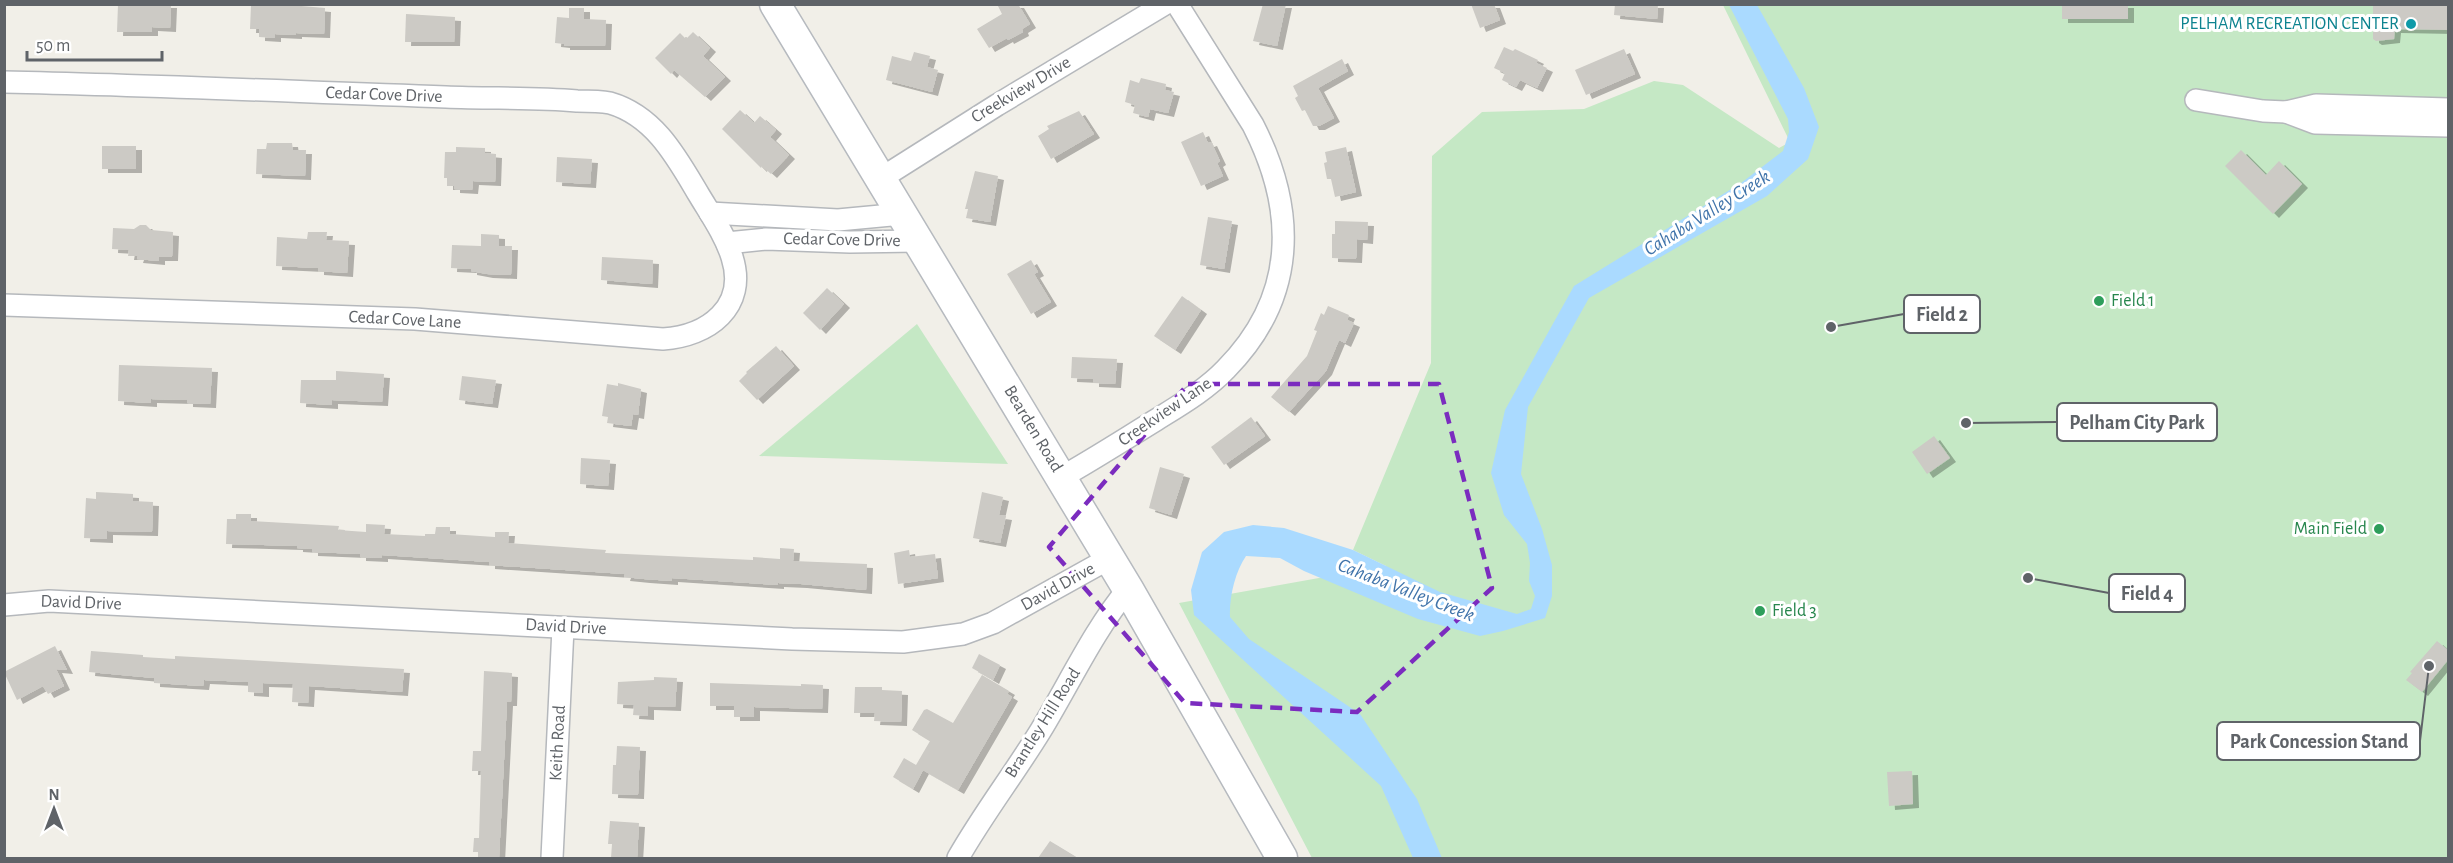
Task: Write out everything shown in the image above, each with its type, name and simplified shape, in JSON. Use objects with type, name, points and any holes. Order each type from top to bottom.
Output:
[{"type":"street","name":"Bearden Road","points":[[775,4],[1062,477],[1282,858]]},
{"type":"street","name":"Creekview Drive","points":[[880,179],[997,105],[1165,4]]},
{"type":"street","name":"Creekview Lane","points":[[1062,477],[1192,397],[1225,370],[1251,341],[1266,317],[1279,281],[1284,238],[1283,217],[1278,191],[1263,145],[1253,125],[1177,4]]},
{"type":"street","name":"Cedar Cove Drive","points":[[4,82],[465,98],[556,99],[609,103],[635,114],[663,139],[679,160],[727,243],[766,239],[850,242],[918,241]]},
{"type":"street","points":[[2196,100],[2263,111],[2286,112],[2316,105],[2448,108]]},
{"type":"street","points":[[2286,112],[2315,123],[2448,126]]},
{"type":"street","name":"Cedar Cove Drive","points":[[710,213],[838,220],[902,214]]},
{"type":"street","name":"Cedar Cove Lane","points":[[4,305],[415,319],[641,338],[680,338],[694,335],[713,324],[728,305],[733,294],[735,275],[727,243]]},
{"type":"street","name":"David Drive","points":[[4,605],[49,601],[792,639],[903,642],[963,634],[993,623],[1110,558]]},
{"type":"street","name":"Brantley Hill Road","points":[[958,858],[1040,732],[1111,609],[1128,589]]},
{"type":"street","name":"Keith Road","points":[[552,858],[563,627]]},
{"type":"highlighted area","points":[[1188,384],[1439,384],[1492,588],[1357,712],[1185,703],[1049,547]]},
{"type":"green space","points":[[1723,5],[2448,5],[2448,858],[1312,858],[1179,603],[1386,566],[1353,550],[1431,363],[1432,156],[1482,112],[1584,109],[1654,81],[1683,85],[1779,148],[1790,142]]},
{"type":"green space","points":[[917,324],[1008,464],[759,456]]},
{"type":"water","name":"Cahaba Valley Creek","points":[[1729,5],[1757,5],[1804,88],[1819,127],[1808,159],[1767,196],[1589,298],[1528,407],[1521,474],[1542,529],[1552,565],[1552,596],[1545,618],[1480,636],[1418,619],[1304,571],[1280,558],[1246,556],[1236,577],[1230,617],[1249,639],[1360,714],[1417,799],[1442,858],[1413,858],[1381,786],[1194,615],[1191,590],[1202,552],[1224,532],[1253,525],[1284,528],[1353,550],[1440,592],[1517,614],[1531,609],[1535,596],[1529,581],[1530,563],[1527,544],[1504,515],[1491,473],[1505,410],[1574,286],[1741,183],[1783,151],[1789,132],[1788,119]]},
{"type":"building","points":[[118,4],[171,4],[170,28],[152,27],[152,32],[117,32]]},
{"type":"building","points":[[278,4],[325,8],[324,34],[296,33],[296,35],[275,34],[275,38],[259,37],[259,29],[250,29],[251,5]]},
{"type":"building","points":[[997,4],[1018,4],[1030,24],[1022,29],[1023,32],[989,48],[977,29],[1002,14]]},
{"type":"building","points":[[1263,4],[1286,4],[1277,46],[1253,41]]},
{"type":"building","points":[[1471,4],[1494,4],[1500,20],[1480,28]]},
{"type":"building","points":[[1615,4],[1658,4],[1657,19],[1614,15]]},
{"type":"building","points":[[2062,4],[2128,4],[2128,19],[2062,19]]},
{"type":"building","name":"PELHAM RECREATION CENTER","points":[[2373,4],[2448,4],[2448,30],[2395,29],[2394,39],[2376,41],[2373,39]]},
{"type":"building","points":[[569,8],[584,8],[584,19],[606,20],[605,46],[564,46],[564,44],[555,43],[557,17],[569,18]]},
{"type":"building","points":[[406,14],[455,17],[454,42],[405,42]]},
{"type":"building","points":[[693,32],[710,48],[703,56],[725,77],[705,97],[674,70],[671,74],[655,58],[680,33],[686,39]]},
{"type":"building","points":[[1504,47],[1513,51],[1515,49],[1538,60],[1536,63],[1547,68],[1537,88],[1520,80],[1516,87],[1502,80],[1505,73],[1494,68]]},
{"type":"building","points":[[1624,49],[1635,74],[1586,95],[1575,70]]},
{"type":"building","points":[[914,52],[930,56],[927,67],[938,70],[932,92],[886,80],[892,56],[911,61]]},
{"type":"building","points":[[1342,59],[1348,71],[1318,88],[1334,118],[1319,126],[1313,126],[1305,110],[1302,111],[1295,98],[1298,96],[1293,86]]},
{"type":"building","points":[[1141,78],[1166,84],[1165,90],[1174,92],[1168,113],[1150,109],[1148,117],[1133,113],[1135,105],[1125,102],[1130,80],[1139,83]]},
{"type":"building","points":[[740,110],[754,123],[760,116],[776,130],[770,137],[789,155],[771,174],[762,166],[761,168],[722,129]]},
{"type":"building","points":[[1079,111],[1094,134],[1051,159],[1038,136],[1049,129],[1047,126]]},
{"type":"building","points":[[1203,132],[1208,143],[1211,142],[1220,161],[1217,163],[1223,176],[1201,186],[1181,142]]},
{"type":"building","points":[[267,143],[292,143],[293,150],[306,150],[305,176],[256,174],[257,149],[266,149]]},
{"type":"building","points":[[102,146],[136,146],[136,169],[102,169]]},
{"type":"building","points":[[456,147],[485,148],[485,153],[496,154],[495,182],[473,181],[472,190],[454,189],[454,186],[447,186],[447,178],[444,178],[445,152],[456,152]]},
{"type":"building","points":[[1346,147],[1356,192],[1335,197],[1331,179],[1327,179],[1324,163],[1327,162],[1325,152]]},
{"type":"building","points":[[2241,150],[2266,175],[2279,161],[2302,184],[2273,214],[2225,166]]},
{"type":"building","points":[[557,157],[592,159],[590,184],[556,182]]},
{"type":"building","points":[[975,171],[998,176],[990,222],[966,218],[968,209],[965,209]]},
{"type":"building","points":[[1208,217],[1232,221],[1224,269],[1200,265]]},
{"type":"building","points":[[1335,221],[1368,222],[1367,240],[1357,239],[1356,259],[1332,258],[1332,234],[1335,234]]},
{"type":"building","points":[[140,225],[146,225],[151,230],[173,232],[172,257],[159,257],[159,261],[137,259],[138,256],[128,256],[129,250],[112,249],[113,228],[134,229]]},
{"type":"building","points":[[308,232],[327,232],[326,240],[349,241],[347,273],[318,271],[318,268],[276,266],[277,237],[307,239]]},
{"type":"building","points":[[481,234],[499,235],[499,246],[512,246],[511,275],[451,268],[452,245],[481,246]]},
{"type":"building","points":[[602,257],[653,260],[652,284],[601,280]]},
{"type":"building","points":[[1031,260],[1038,272],[1034,274],[1051,302],[1031,314],[1007,274]]},
{"type":"building","points":[[827,288],[844,304],[820,330],[803,313]]},
{"type":"building","points":[[1182,296],[1201,310],[1175,350],[1154,336]]},
{"type":"building","points":[[1328,306],[1349,315],[1347,320],[1354,323],[1345,343],[1339,340],[1326,371],[1289,412],[1271,397],[1307,356],[1321,313],[1324,315]]},
{"type":"building","points":[[776,346],[794,366],[757,400],[739,381]]},
{"type":"building","points":[[1072,357],[1117,359],[1115,384],[1093,383],[1093,379],[1071,378]]},
{"type":"building","points":[[119,365],[212,368],[210,404],[187,403],[187,400],[151,399],[151,403],[118,401]]},
{"type":"building","points":[[336,371],[384,374],[382,402],[332,400],[332,405],[300,403],[301,380],[336,380]]},
{"type":"building","points":[[462,376],[496,380],[492,404],[459,400]]},
{"type":"building","points":[[618,383],[641,389],[638,415],[633,414],[631,426],[607,423],[608,417],[602,416],[607,384],[618,386]]},
{"type":"building","points":[[1251,417],[1265,436],[1224,465],[1211,447]]},
{"type":"building","points":[[1934,436],[1950,458],[1927,474],[1912,452]]},
{"type":"building","points":[[581,458],[610,460],[608,486],[580,484]]},
{"type":"building","points":[[1160,467],[1184,474],[1171,515],[1149,508]]},
{"type":"building","points":[[96,492],[133,494],[133,501],[153,502],[152,532],[107,531],[107,539],[84,538],[86,498],[96,499]]},
{"type":"building","points":[[982,492],[1003,497],[999,515],[1006,516],[1000,543],[973,538]]},
{"type":"building","points":[[236,514],[251,514],[251,521],[339,526],[338,530],[366,532],[366,524],[385,525],[384,534],[425,536],[425,534],[435,534],[436,527],[450,527],[450,534],[495,537],[495,532],[509,532],[508,543],[606,550],[605,553],[753,560],[753,557],[780,559],[780,548],[794,549],[793,561],[867,564],[866,590],[801,584],[778,583],[778,585],[672,578],[672,581],[644,579],[624,577],[625,574],[489,565],[489,562],[382,555],[382,558],[360,557],[360,554],[312,552],[312,549],[297,548],[297,546],[226,544],[227,519],[236,519]]},
{"type":"building","points":[[909,550],[910,557],[935,554],[938,578],[898,584],[894,553]]},
{"type":"building","points":[[2437,641],[2448,650],[2448,660],[2422,692],[2406,680],[2412,673],[2410,672]]},
{"type":"building","points":[[55,646],[67,670],[56,669],[64,686],[48,694],[43,686],[17,700],[4,672]]},
{"type":"building","points":[[91,651],[175,659],[175,656],[404,669],[402,692],[309,686],[308,703],[292,702],[293,684],[263,683],[263,693],[248,692],[248,682],[204,680],[203,686],[154,683],[154,678],[89,672]]},
{"type":"building","points":[[979,654],[1000,665],[993,680],[972,668]]},
{"type":"building","points":[[484,671],[512,673],[511,702],[507,702],[499,858],[478,858],[478,852],[473,852],[474,838],[479,838],[481,771],[472,771],[473,751],[481,751]]},
{"type":"building","points":[[982,675],[1009,691],[1007,694],[1012,697],[958,790],[923,770],[913,789],[893,777],[904,758],[916,765],[930,741],[912,730],[924,710],[927,709],[953,723]]},
{"type":"building","points":[[654,677],[677,678],[675,707],[648,706],[648,716],[633,715],[634,705],[617,704],[618,682],[654,680]]},
{"type":"building","points":[[710,683],[823,685],[822,709],[754,707],[754,717],[734,717],[734,706],[710,706]]},
{"type":"building","points":[[855,687],[882,687],[882,690],[902,691],[901,722],[874,721],[875,713],[854,713]]},
{"type":"building","points":[[617,746],[640,747],[638,795],[612,794],[613,765],[616,765]]},
{"type":"building","points":[[1912,771],[1913,804],[1889,806],[1887,772]]},
{"type":"building","points":[[610,821],[639,823],[637,858],[611,858],[612,844],[608,844]]},
{"type":"building","points":[[1050,841],[1078,858],[1038,858]]},
{"type":"place","name":"PELHAM RECREATION CENTER","points":[[2411,24]]},
{"type":"place","name":"Field 1","points":[[2099,301]]},
{"type":"place","name":"Field 2","points":[[1831,327]]},
{"type":"place","name":"Pelham City Park","points":[[1966,423]]},
{"type":"place","name":"Main Field","points":[[2379,529]]},
{"type":"place","name":"Field 4","points":[[2028,578]]},
{"type":"place","name":"Field 3","points":[[1760,611]]},
{"type":"place","name":"Park Concession Stand","points":[[2429,666]]}]
